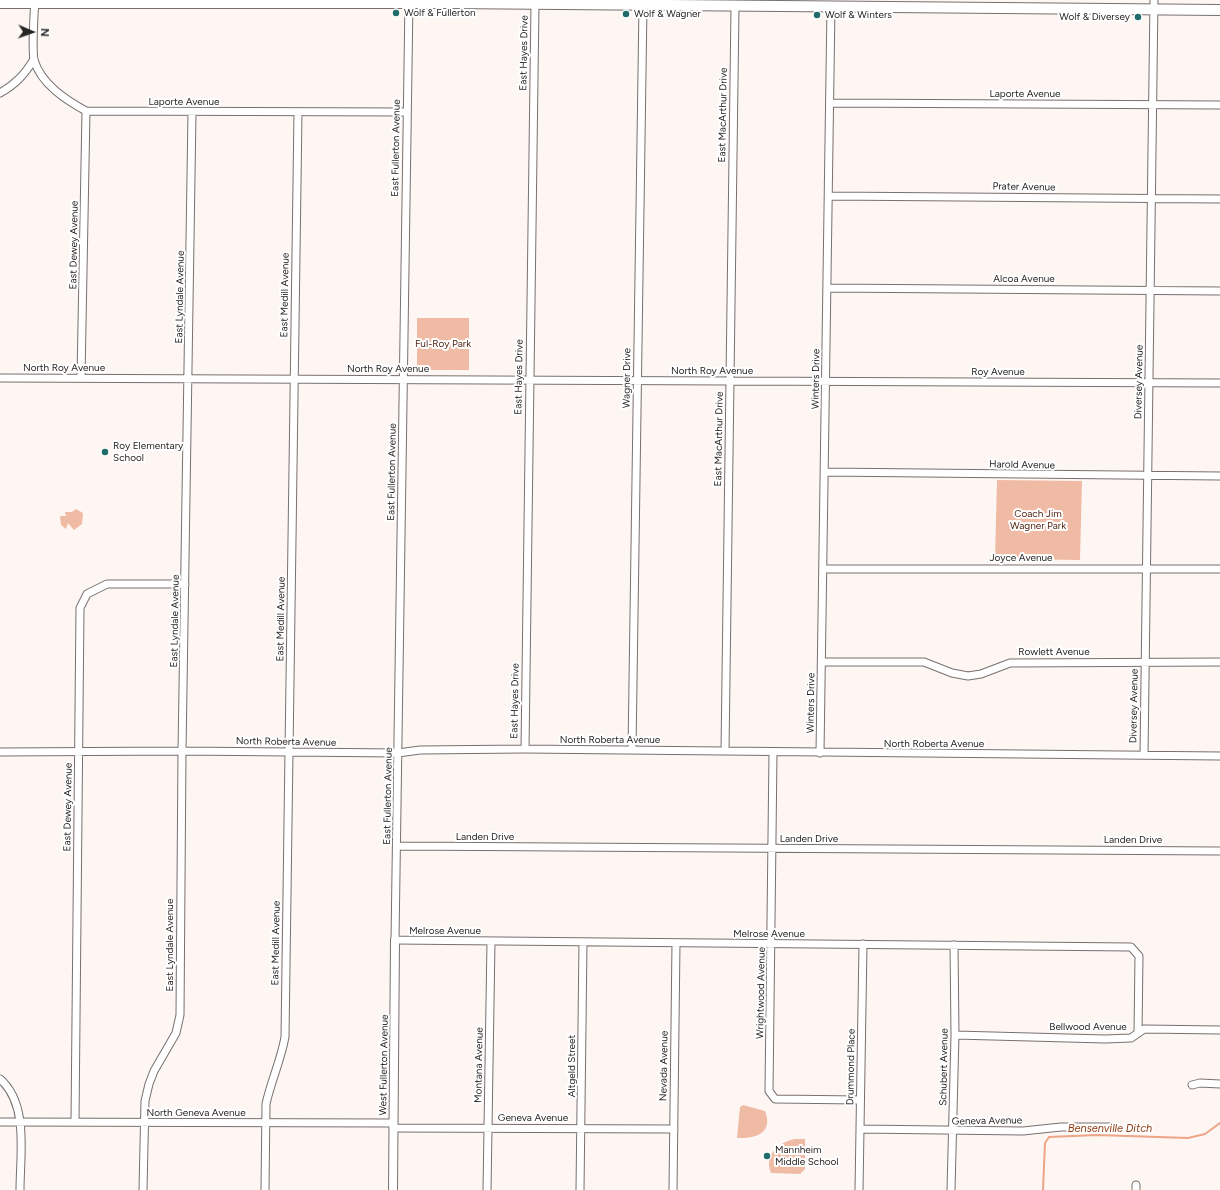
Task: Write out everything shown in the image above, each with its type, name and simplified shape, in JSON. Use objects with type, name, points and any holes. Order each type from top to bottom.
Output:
[{"type":"main road","points":[[0,4],[35,2],[409,2],[735,6],[1154,5],[1220,10]]},
{"type":"street","points":[[0,93],[20,78],[34,59],[35,2]]},
{"type":"street","name":"East Fullerton Avenue","points":[[396,940],[409,2]]},
{"type":"street","name":"East Hayes Drive","points":[[525,749],[535,4]]},
{"type":"street","name":"Wagner Drive","points":[[632,750],[643,5]]},
{"type":"street","name":"Diversey Avenue","points":[[1144,755],[1154,5]]},
{"type":"street","name":"East MacArthur Drive","points":[[725,751],[735,6]]},
{"type":"street","name":"Winters Drive","points":[[820,753],[831,103],[831,6]]},
{"type":"street","name":"Laporte Avenue","points":[[34,59],[42,74],[65,100],[86,111],[407,112]]},
{"type":"street","name":"Laporte Avenue","points":[[831,103],[1220,105]]},
{"type":"street","name":"East Dewey Avenue","points":[[81,378],[86,111]]},
{"type":"street","name":"East Lyndale Avenue","points":[[143,1190],[143,1123],[149,1084],[176,1033],[180,1015],[182,751],[192,112]]},
{"type":"street","name":"East Medill Avenue","points":[[265,1190],[266,1123],[269,1091],[281,1058],[285,1037],[298,112]]},
{"type":"street","name":"Prater Avenue","points":[[829,196],[1220,199]]},
{"type":"street","name":"Alcoa Avenue","points":[[828,288],[1220,291]]},
{"type":"street","name":"North Roy Avenue","points":[[0,378],[403,380],[529,379],[776,382]]},
{"type":"street","name":"Roy Avenue","points":[[776,382],[1220,383]]},
{"type":"street","name":"Harold Avenue","points":[[825,472],[1220,476]]},
{"type":"street","name":"Joyce Avenue","points":[[823,569],[1146,568],[1220,570]]},
{"type":"street","name":"East Dewey Avenue","points":[[75,1122],[80,608],[87,594],[107,584],[185,584]]},
{"type":"street","name":"Rowlett Avenue","points":[[822,662],[924,662],[952,673],[968,676],[981,674],[1010,663],[1220,662]]},
{"type":"street","name":"North Roberta Avenue","points":[[0,752],[79,753],[182,751],[398,753],[420,750],[525,749],[1220,756]]},
{"type":"street","name":"Wrightwood Avenue","points":[[773,752],[772,944],[769,1091],[774,1099],[860,1100]]},
{"type":"street","name":"Landen Drive","points":[[397,846],[1220,851]]},
{"type":"street","name":"Melrose Avenue","points":[[396,940],[1131,947],[1139,956],[1138,1033]]},
{"type":"street","name":"West Fullerton Avenue","points":[[393,1190],[396,940]]},
{"type":"street","name":"Montana Avenue","points":[[487,1190],[491,941]]},
{"type":"street","name":"Altgeld Street","points":[[580,1190],[583,942]]},
{"type":"street","name":"Nevada Avenue","points":[[673,1190],[676,943]]},
{"type":"street","name":"Drummond Place","points":[[859,1190],[862,944]]},
{"type":"street","name":"Schubert Avenue","points":[[951,1190],[955,1035],[954,945]]},
{"type":"street","name":"Bellwood Avenue","points":[[955,1035],[1105,1039],[1131,1038],[1144,1029],[1220,1030]]},
{"type":"street","points":[[0,1079],[10,1090],[18,1104],[20,1122],[20,1190]]},
{"type":"street","points":[[1192,1085],[1200,1083],[1220,1084]]},
{"type":"street","name":"North Geneva Avenue","points":[[0,1122],[266,1123],[393,1126]]},
{"type":"street","name":"Geneva Avenue","points":[[393,1126],[674,1129]]},
{"type":"street","name":"Geneva Avenue","points":[[860,1129],[1022,1131],[1061,1127],[1115,1126]]},
{"type":"green space","name":"Ful-Roy Park","points":[[417,318],[469,318],[469,370],[417,370]]},
{"type":"green space","name":"Coach Jim Wagner Park","points":[[997,480],[1082,481],[1080,560],[995,559]]},
{"type":"green space","points":[[76,509],[83,513],[82,524],[74,530],[68,523],[66,529],[61,525],[60,516],[66,516],[65,512],[72,512]]},
{"type":"green space","points":[[743,1105],[765,1111],[767,1125],[761,1133],[756,1136],[737,1138],[740,1107]]},
{"type":"green space","points":[[795,1139],[805,1139],[805,1169],[800,1174],[771,1173],[769,1161],[771,1155],[783,1143]]},
{"type":"waterway","name":"Bensenville Ditch","points":[[1043,1190],[1045,1143],[1049,1137],[1097,1135],[1188,1138],[1205,1134],[1220,1123]]},
{"type":"place","name":"Wolf & Fullerton","points":[[396,13]]},
{"type":"place","name":"Wolf & Wagner","points":[[626,14]]},
{"type":"place","name":"Wolf & Winters","points":[[817,15]]},
{"type":"place","name":"Wolf & Diversey","points":[[1138,17]]},
{"type":"place","name":"Roy Elementary School","points":[[105,452]]},
{"type":"place","name":"Mannheim Middle School","points":[[767,1156]]}]
